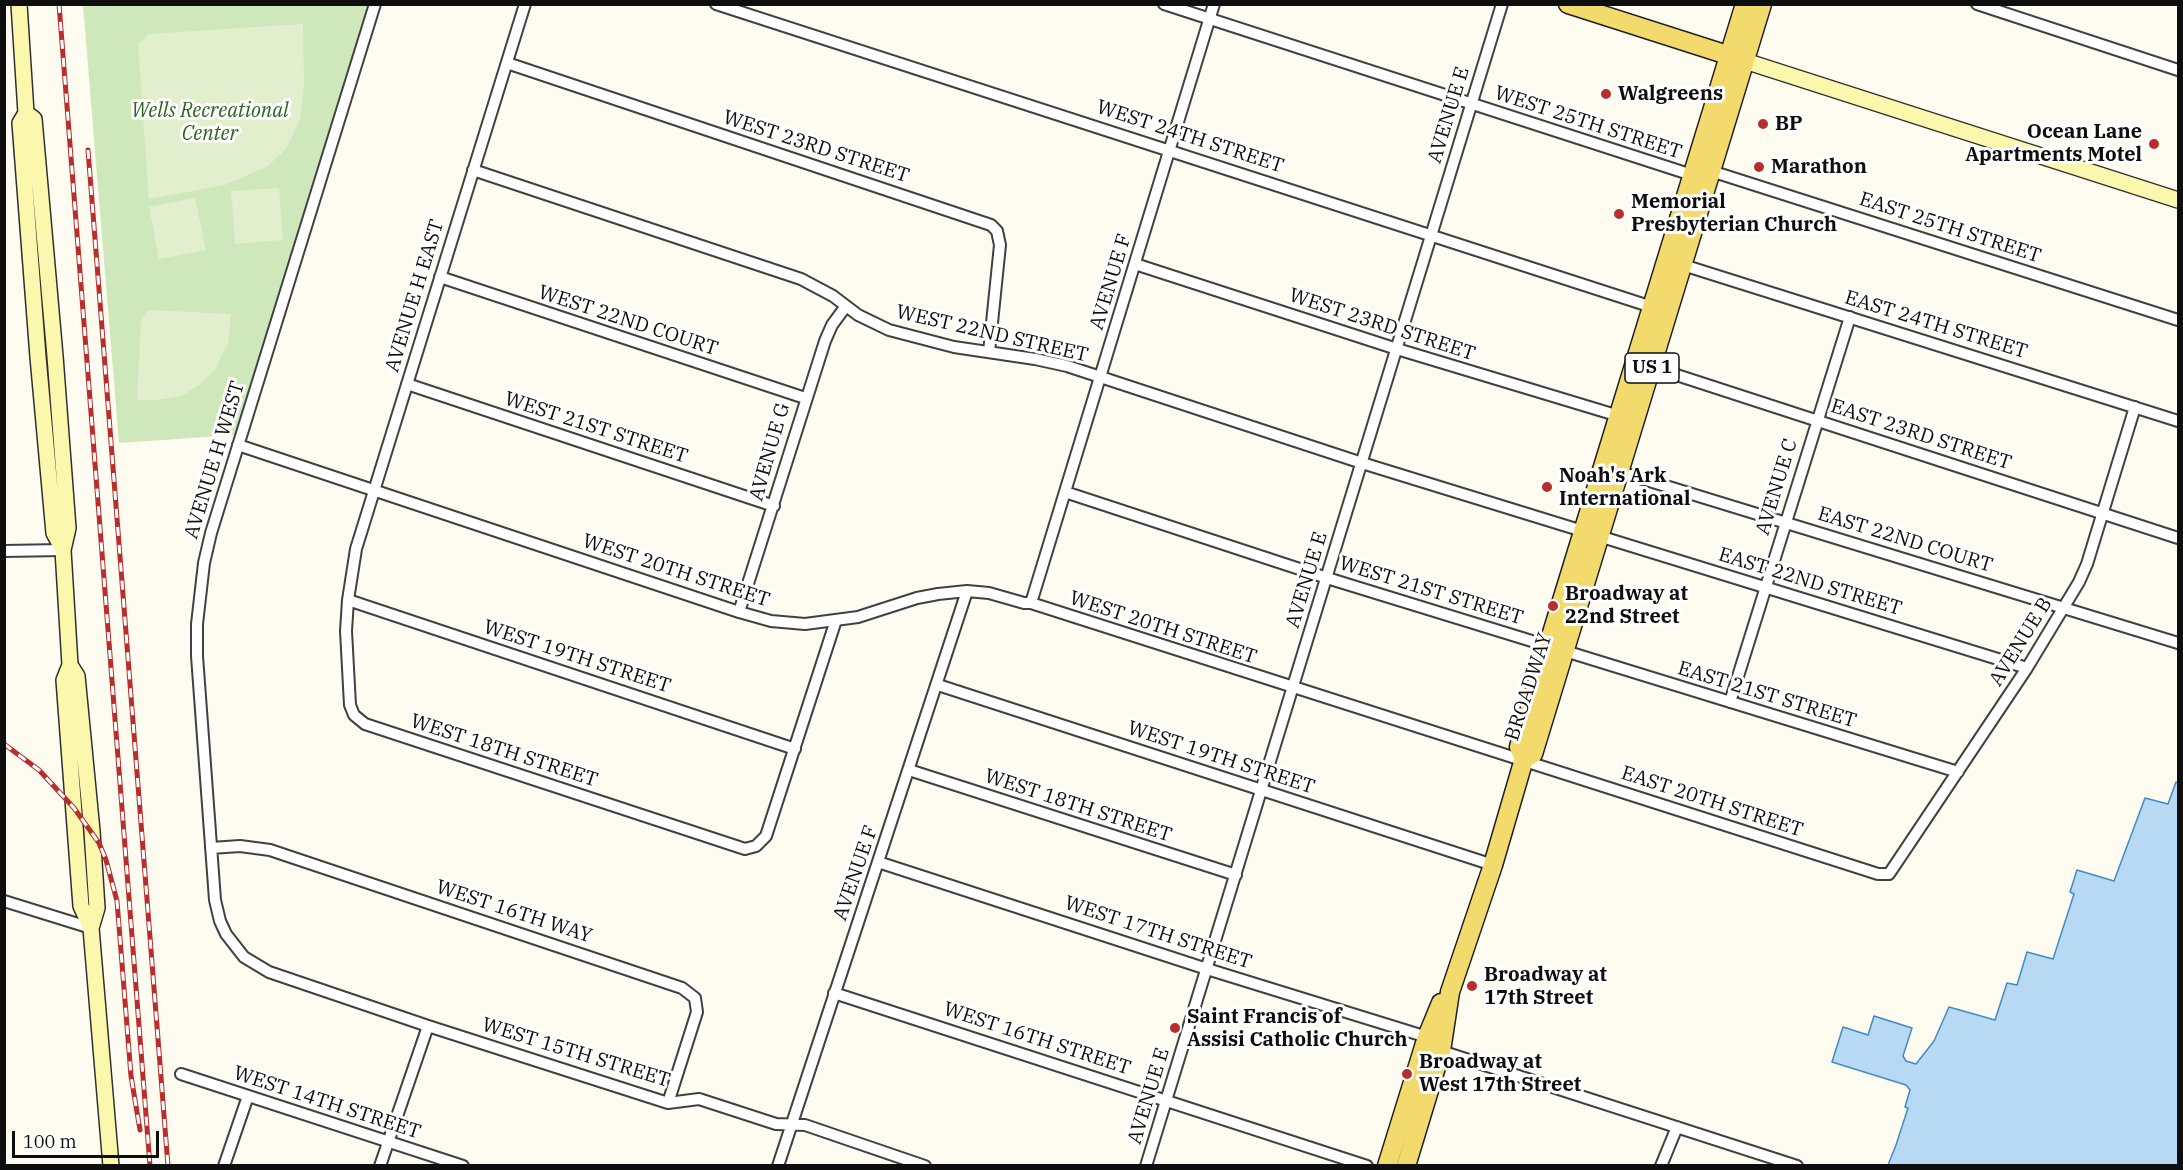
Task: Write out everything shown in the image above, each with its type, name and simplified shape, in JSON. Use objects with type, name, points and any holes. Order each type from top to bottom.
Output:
[{"type":"main road","points":[[19,4],[26,113],[34,119],[68,528],[63,550],[70,665],[64,680],[81,906],[92,928],[111,1166]]},
{"type":"main road","points":[[1568,4],[2178,200]]},
{"type":"main road","name":"BROADWAY","points":[[1592,533],[1620,471],[1711,171],[1737,58],[1745,4]]},
{"type":"main road","name":"BROADWAY","points":[[1406,1166],[1441,1051],[1450,992],[1493,864],[1524,759],[1519,747],[1556,649],[1592,533],[1618,416],[1692,176],[1737,58],[1762,4]]},
{"type":"main road","name":"BROADWAY","points":[[1387,1166],[1427,1037],[1440,1004],[1450,992]]},
{"type":"street","name":"AVENUE H WEST","points":[[229,939],[216,908],[211,848],[198,676],[197,624],[201,583],[211,533],[375,4]]},
{"type":"street","name":"AVENUE H EAST","points":[[348,600],[356,549],[525,4]]},
{"type":"street","name":"WEST 24TH STREET","points":[[716,4],[1170,149],[1652,307]]},
{"type":"street","name":"WEST 25TH STREET","points":[[1164,4],[1692,176]]},
{"type":"street","name":"AVENUE F","points":[[1031,603],[1214,4]]},
{"type":"street","name":"AVENUE E","points":[[1146,1166],[1502,4]]},
{"type":"street","points":[[1977,4],[2178,70]]},
{"type":"street","name":"WEST 23RD STREET","points":[[507,63],[991,225],[997,231],[1000,245],[989,352]]},
{"type":"street","name":"WEST 22ND STREET","points":[[473,170],[801,279],[833,296],[866,320],[889,330],[943,345],[1035,359],[1100,377],[1362,463],[1592,533]]},
{"type":"street","name":"EAST 25TH STREET","points":[[1711,171],[2178,320]]},
{"type":"street","name":"WEST 23RD STREET","points":[[1135,264],[1397,349],[1618,416]]},
{"type":"street","name":"EAST 24TH STREET","points":[[1683,265],[2178,421]]},
{"type":"street","name":"WEST 22ND COURT","points":[[440,277],[805,398]]},
{"type":"street","name":"AVENUE G","points":[[739,612],[774,506],[805,398],[832,325],[846,306]]},
{"type":"street","name":"AVENUE C","points":[[1730,702],[1850,317]]},
{"type":"street","name":"EAST 23RD STREET","points":[[1652,368],[2178,538]]},
{"type":"street","name":"WEST 21ST STREET","points":[[407,384],[774,506]]},
{"type":"street","name":"AVENUE B","points":[[1889,874],[2027,668],[2079,582],[2087,564],[2134,407]]},
{"type":"street","name":"WEST 20TH STREET","points":[[238,446],[739,612],[788,623],[805,624],[869,615],[917,598],[938,594],[967,591],[989,593],[1031,603],[1293,688],[1524,759]]},
{"type":"street","name":"EAST 22ND COURT","points":[[1620,471],[2178,643]]},
{"type":"street","name":"WEST 21ST STREET","points":[[1065,492],[1327,578],[1556,649]]},
{"type":"street","name":"EAST 22ND STREET","points":[[1592,533],[2027,668]]},
{"type":"street","points":[[4,551],[63,550]]},
{"type":"street","name":"AVENUE F","points":[[778,1166],[938,685],[967,591]]},
{"type":"street","name":"WEST 19TH STREET","points":[[348,600],[795,749]]},
{"type":"street","name":"WEST 18TH STREET","points":[[348,600],[346,652],[350,705],[358,720],[738,848],[756,846],[766,836],[795,749]]},
{"type":"street","points":[[795,749],[837,620]]},
{"type":"street","name":"EAST 21ST STREET","points":[[1556,649],[1958,772]]},
{"type":"street","name":"WEST 19TH STREET","points":[[938,685],[1493,864]]},
{"type":"street","name":"EAST 20TH STREET","points":[[1524,759],[1878,874],[1889,874]]},
{"type":"street","name":"WEST 18TH STREET","points":[[909,770],[1236,875]]},
{"type":"street","name":"WEST 16TH WAY","points":[[211,848],[240,846],[270,850],[682,987],[695,998],[697,1012],[668,1103]]},
{"type":"street","name":"WEST 17TH STREET","points":[[878,862],[1207,969],[1427,1037]]},
{"type":"street","points":[[4,901],[92,928]]},
{"type":"street","name":"WEST 15TH STREET","points":[[229,939],[244,957],[269,972],[428,1026],[668,1103],[699,1099],[776,1124],[805,1125],[925,1166]]},
{"type":"street","name":"WEST 16TH STREET","points":[[834,993],[1367,1166]]},
{"type":"street","points":[[380,1166],[428,1026]]},
{"type":"street","points":[[1441,1051],[1797,1166]]},
{"type":"street","name":"WEST 14TH STREET","points":[[181,1074],[463,1166]]},
{"type":"street","points":[[224,1166],[248,1096]]},
{"type":"street","points":[[1661,1166],[1677,1127]]},
{"type":"green space","name":"Wells Recreational Center","points":[[83,5],[368,5],[235,435],[119,443]]},
{"type":"green space","points":[[303,24],[304,84],[300,120],[286,149],[268,166],[224,185],[149,199],[138,44],[149,34]]},
{"type":"green space","points":[[279,188],[283,240],[235,244],[231,191]]},
{"type":"green space","points":[[195,198],[206,250],[159,259],[149,207]]},
{"type":"green space","points":[[148,310],[231,314],[228,343],[215,370],[199,385],[181,396],[157,400],[137,400],[141,321]]},
{"type":"water","points":[[2176,782],[2178,783],[2178,1165],[1888,1165],[1908,1108],[1905,1107],[1910,1090],[1906,1085],[1832,1062],[1843,1027],[1868,1035],[1874,1016],[1912,1028],[1903,1056],[1906,1061],[1916,1064],[1934,1041],[1949,1007],[1995,1020],[2007,983],[2017,985],[2027,952],[2053,959],[2074,894],[2070,892],[2077,870],[2114,881],[2145,798],[2168,804]]},
{"type":"railway","points":[[59,4],[150,1166]]},
{"type":"railway","points":[[88,150],[168,1166]]},
{"type":"railway","points":[[4,744],[39,770],[74,808],[99,843],[106,860],[117,901],[131,1076],[140,1130]]},
{"type":"place","name":"Walgreens","points":[[1606,94]]},
{"type":"place","name":"BP","points":[[1763,124]]},
{"type":"place","name":"Ocean Lane Apartments Motel","points":[[2154,144]]},
{"type":"place","name":"Marathon","points":[[1759,167]]},
{"type":"place","name":"Memorial Presbyterian Church","points":[[1619,214]]},
{"type":"place","name":"Noah's Ark International","points":[[1547,487]]},
{"type":"place","name":"Broadway at 22nd Street","points":[[1553,606]]},
{"type":"place","name":"Broadway at 17th Street","points":[[1472,986]]},
{"type":"place","name":"Saint Francis of Assisi Catholic Church","points":[[1175,1028]]},
{"type":"place","name":"Broadway at West 17th Street","points":[[1407,1074]]}]
